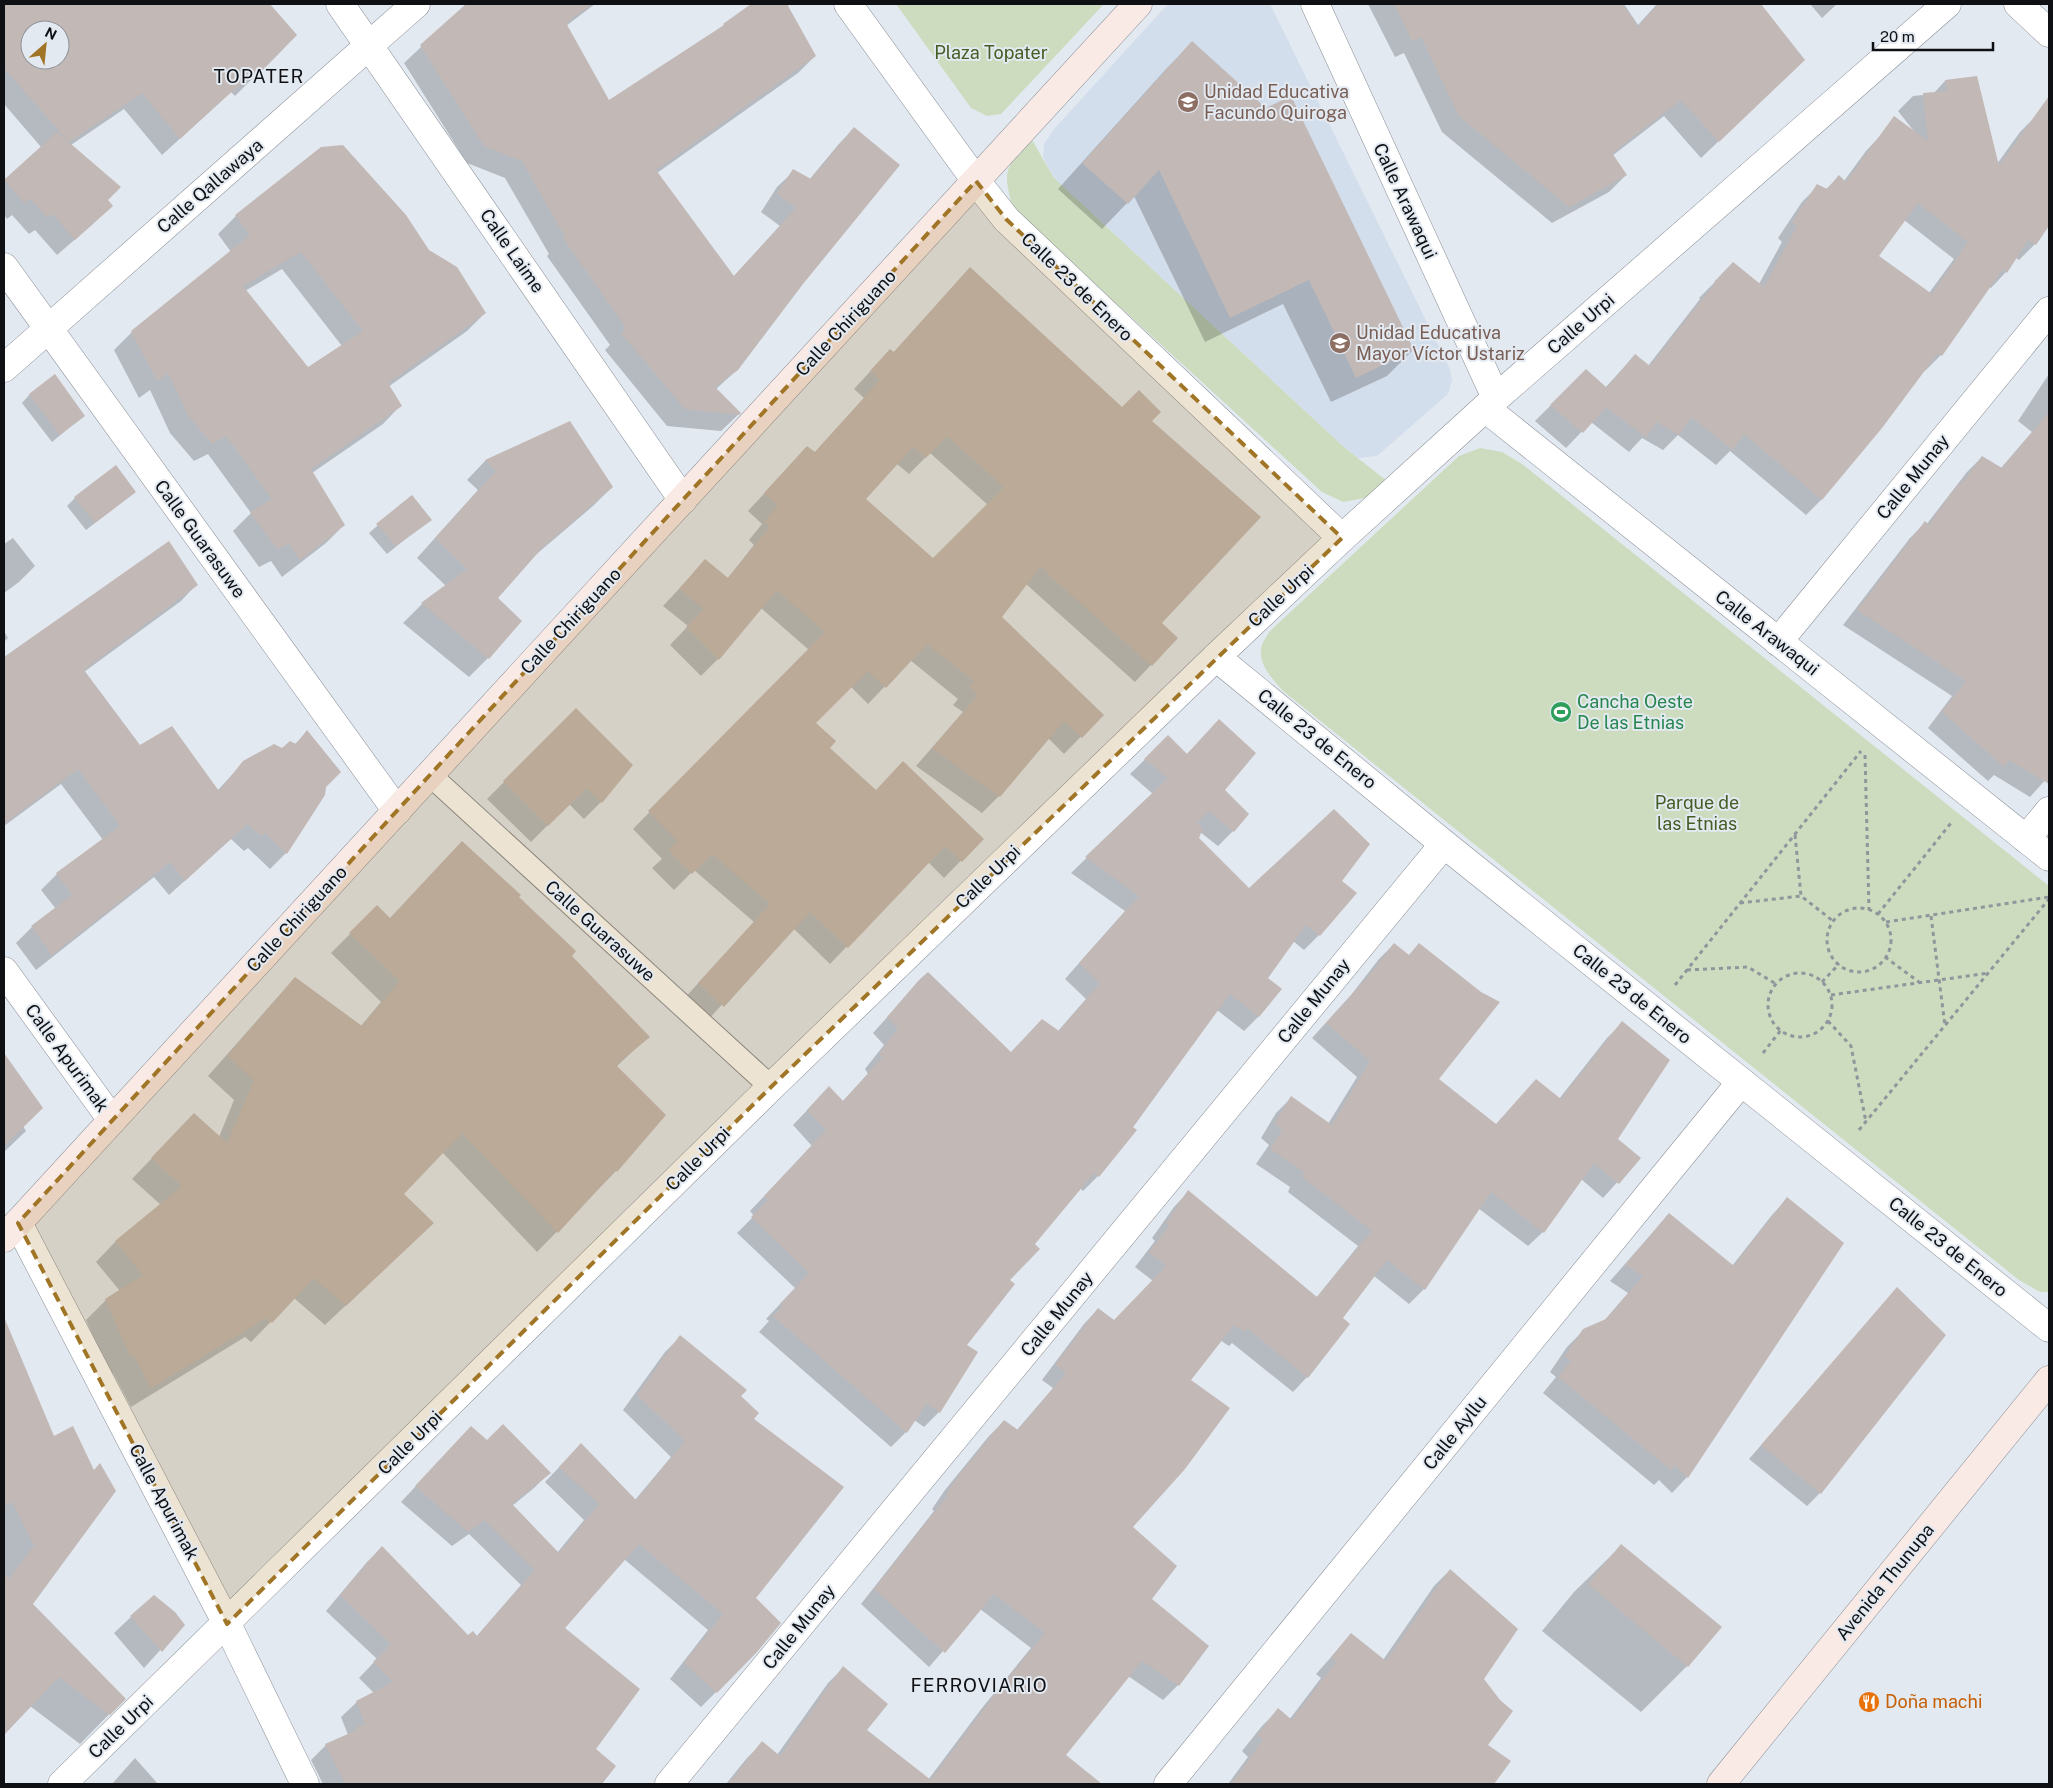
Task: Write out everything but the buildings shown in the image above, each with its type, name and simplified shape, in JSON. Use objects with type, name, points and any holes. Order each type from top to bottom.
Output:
[{"type":"main road","name":"Calle Chiriguano","points":[[11,1230],[1138,4]]},
{"type":"main road","name":"Avenida Thunupa","points":[[1721,1784],[2049,1380]]},
{"type":"street","name":"Calle Laime","points":[[340,4],[371,46],[683,500]]},
{"type":"street","name":"Calle Qallawaya","points":[[4,368],[371,46],[416,4]]},
{"type":"street","name":"Calle 23 de Enero","points":[[848,4],[976,181],[1006,219],[1342,538]]},
{"type":"street","name":"Calle Arawaqui","points":[[1315,4],[1491,403],[1778,642],[2049,857]]},
{"type":"street","name":"Calle Urpi","points":[[62,1784],[227,1624],[771,1087],[1216,657],[1342,538],[1491,403],[1947,4]]},
{"type":"street","points":[[2018,4],[2049,33]]},
{"type":"street","name":"Calle Guarasuwe","points":[[4,267],[397,811]]},
{"type":"street","name":"Calle Munay","points":[[1778,642],[2049,311]]},
{"type":"street","name":"Calle 23 de Enero","points":[[1216,657],[1444,844],[2049,1328]]},
{"type":"street","points":[[2026,839],[2049,811]]},
{"type":"street","name":"Calle Munay","points":[[669,1784],[1444,844]]},
{"type":"street","name":"Calle Apurimak","points":[[4,972],[112,1120]]},
{"type":"street","name":"Calle Ayllu","points":[[1168,1784],[1741,1082]]},
{"type":"street","name":"Calle Apurimak","points":[[11,1230],[227,1624],[305,1784]]},
{"type":"lane","name":"Calle Guarasuwe","points":[[430,775],[771,1087]]},
{"type":"path","points":[[1670,991],[1864,747],[1869,910]]},
{"type":"path","points":[[1878,914],[1954,819]]},
{"type":"path","points":[[1795,834],[1801,896]]},
{"type":"path","points":[[1740,903],[1801,896],[1833,921]]},
{"type":"path","points":[[1886,922],[2049,898]]},
{"type":"path","points":[[1853,1137],[2049,898]]},
{"type":"path","points":[[1859,908],[1878,914],[1886,922],[1890,932],[1891,943],[1888,954],[1874,969],[1863,972],[1852,971],[1839,964],[1829,950],[1827,940],[1833,921],[1849,909],[1859,908]]},
{"type":"path","points":[[1931,916],[1945,1026]]},
{"type":"path","points":[[1885,957],[1920,982]]},
{"type":"path","points":[[1822,982],[1839,964]]},
{"type":"path","points":[[1687,970],[1748,967],[1776,984]]},
{"type":"path","points":[[1798,973],[1808,974],[1822,982],[1831,995],[1832,1005],[1828,1021],[1817,1033],[1806,1036],[1796,1036],[1781,1030],[1770,1017],[1768,1007],[1769,997],[1776,984],[1788,975],[1798,973]]},
{"type":"path","points":[[1831,995],[1989,973]]},
{"type":"path","points":[[1828,1021],[1851,1046],[1866,1122]]},
{"type":"path","points":[[1762,1054],[1781,1030]]},
{"type":"highlighted area","points":[[976,181],[1006,219],[1342,538],[771,1087],[227,1624],[18,1223]]},
{"type":"shaded area","points":[[1168,4],[1270,4],[1450,369],[1452,380],[1448,394],[1377,456],[1358,458],[1345,448],[1054,178],[1043,157],[1044,144],[1055,128]]},
{"type":"green space","name":"Plaza Topater","points":[[896,4],[1104,4],[1001,114],[987,116],[971,108]]},
{"type":"green space","points":[[1031,138],[1054,178],[1345,448],[1387,481],[1365,498],[1343,502],[1322,492],[1013,209],[1008,185],[1008,170]]},
{"type":"green space","name":"Parque de las Etnias","points":[[1480,448],[1502,452],[1522,464],[2049,886],[2049,1292],[2040,1292],[2019,1280],[1283,691],[1270,676],[1263,664],[1261,651],[1270,631],[1459,456]]},
{"type":"place","name":"Unidad Educativa Facundo Quiroga","points":[[1188,102]]},
{"type":"place","name":"Unidad Educativa Mayor Víctor Ustariz","points":[[1340,343]]},
{"type":"place","name":"Cancha Oeste De las Etnias","points":[[1561,712]]},
{"type":"place","name":"Doña machi","points":[[1869,1702]]},
{"type":"district","name":"TOPATER","points":[[259,76]]},
{"type":"district","name":"FERROVIARIO","points":[[979,1685]]}]
